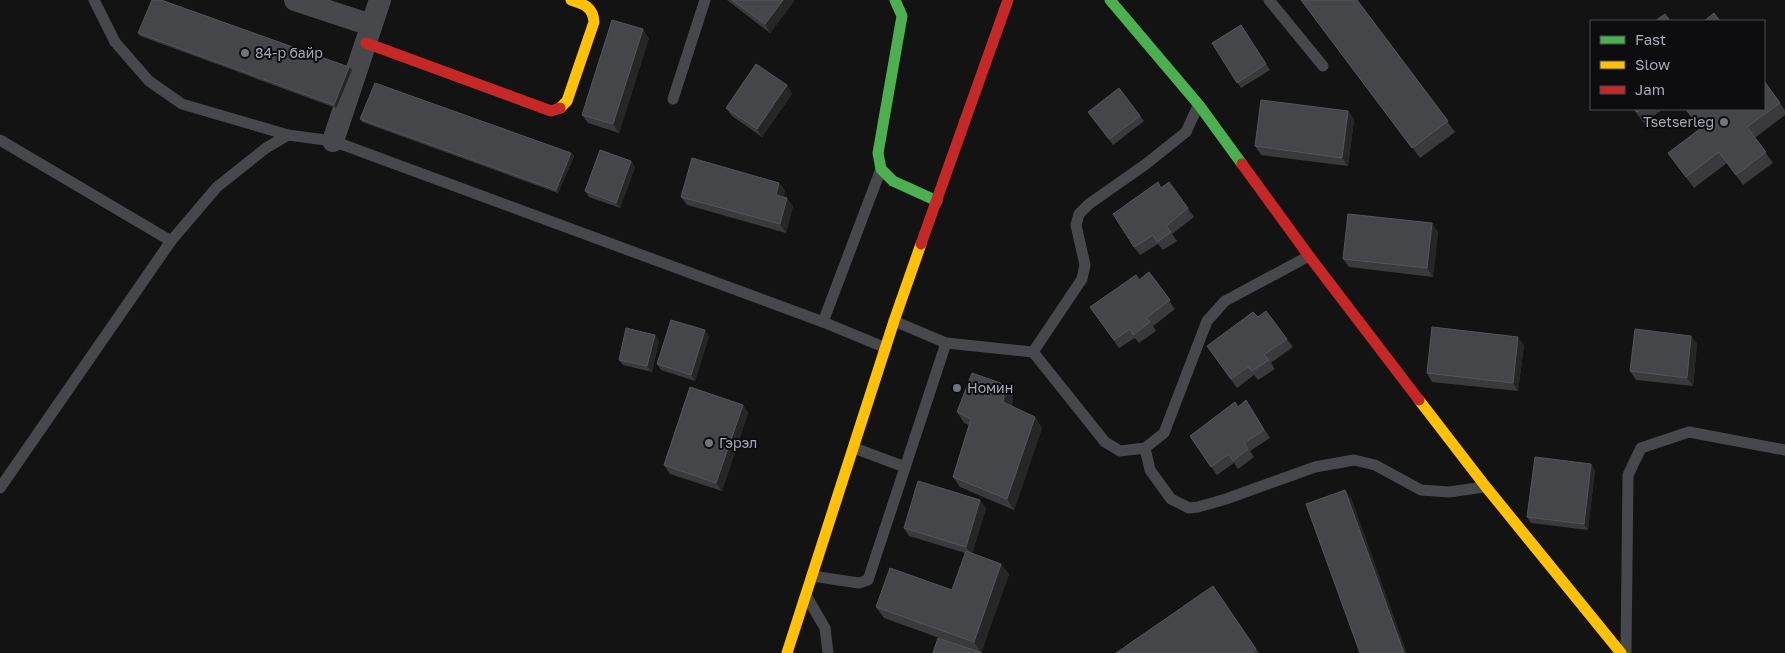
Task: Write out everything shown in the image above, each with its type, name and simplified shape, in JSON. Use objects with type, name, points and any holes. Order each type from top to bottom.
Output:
[{"type":"street","points":[[295,0],[368,34],[551,111],[560,108],[567,101],[594,22],[594,14],[590,8],[585,4],[571,0]]},
{"type":"street","points":[[333,141],[380,0]]},
{"type":"street","points":[[895,0],[902,16],[878,153],[881,169],[893,182],[937,201]]},
{"type":"street","points":[[787,653],[894,321],[1008,0]]},
{"type":"street","points":[[1110,0],[1199,105],[1309,256],[1486,487],[1621,653]]},
{"type":"lane","points":[[94,0],[115,42],[149,81],[182,104],[288,136],[333,141],[823,322],[886,348]]},
{"type":"lane","points":[[673,100],[705,0]]},
{"type":"lane","points":[[1269,0],[1323,66]]},
{"type":"lane","points":[[1033,352],[1082,279],[1085,265],[1076,225],[1079,214],[1186,132],[1199,105]]},
{"type":"lane","points":[[0,488],[171,241],[217,187],[266,148],[288,136]]},
{"type":"lane","points":[[0,140],[171,241]]},
{"type":"lane","points":[[823,322],[881,169]]},
{"type":"lane","points":[[894,321],[946,343],[1033,352],[1105,442],[1120,451],[1145,448],[1164,433],[1207,321],[1213,312],[1225,301],[1309,256]]},
{"type":"lane","points":[[812,576],[859,583],[868,580],[946,343]]},
{"type":"lane","points":[[1626,653],[1628,474],[1641,448],[1689,432],[1784,451]]},
{"type":"lane","points":[[854,448],[905,467]]},
{"type":"lane","points":[[1145,448],[1150,470],[1171,499],[1189,508],[1226,499],[1315,467],[1354,460],[1375,465],[1422,490],[1449,492],[1486,487]]},
{"type":"lane","points":[[806,595],[825,628],[828,653]]},
{"type":"building","name":"84-р байр","points":[[152,0],[161,0],[349,67],[334,105],[138,33]]},
{"type":"building","points":[[732,0],[783,0],[765,24]]},
{"type":"building","points":[[1301,0],[1357,0],[1448,121],[1412,148]]},
{"type":"building","points":[[1714,13],[1719,20],[1705,20]]},
{"type":"building","points":[[1665,14],[1669,20],[1656,20]]},
{"type":"building","points":[[612,20],[643,29],[613,124],[582,115]]},
{"type":"building","points":[[1241,25],[1266,64],[1237,83],[1212,43]]},
{"type":"building","points":[[756,64],[787,85],[757,129],[726,108]]},
{"type":"building","points":[[1765,82],[1780,103],[1747,127],[1766,152],[1736,175],[1719,152],[1686,177],[1668,153],[1701,128],[1687,110],[1765,110]]},
{"type":"building","points":[[375,83],[571,153],[556,190],[360,119]]},
{"type":"building","points":[[1119,88],[1140,116],[1109,139],[1088,112]]},
{"type":"building","points":[[1261,100],[1348,111],[1342,158],[1255,146]]},
{"type":"building","points":[[600,150],[631,161],[616,203],[585,191]]},
{"type":"building","points":[[692,158],[779,183],[776,195],[787,198],[780,224],[681,197]]},
{"type":"building","points":[[1158,182],[1161,188],[1169,182],[1188,208],[1166,226],[1171,232],[1157,242],[1153,235],[1134,247],[1113,214]]},
{"type":"building","points":[[1348,214],[1432,223],[1427,268],[1343,259]]},
{"type":"building","points":[[1149,272],[1170,300],[1146,318],[1150,322],[1133,335],[1130,329],[1114,340],[1090,307],[1136,275],[1139,280]]},
{"type":"building","points":[[1266,311],[1287,339],[1264,355],[1269,360],[1252,371],[1248,367],[1231,379],[1207,346],[1253,312],[1258,317]]},
{"type":"building","points":[[671,320],[705,330],[691,375],[657,364]]},
{"type":"building","points":[[1432,327],[1518,337],[1513,383],[1427,373]]},
{"type":"building","points":[[626,328],[655,335],[647,366],[619,360]]},
{"type":"building","points":[[1635,329],[1691,336],[1687,378],[1630,371]]},
{"type":"building","points":[[972,373],[1006,385],[1003,402],[1035,417],[1007,499],[953,477],[971,419],[957,412]]},
{"type":"building","name":"Гэрэл","points":[[690,387],[743,405],[716,483],[664,465]]},
{"type":"building","points":[[1246,400],[1264,430],[1244,443],[1248,449],[1233,461],[1229,454],[1211,467],[1190,436],[1235,402],[1238,407]]},
{"type":"building","points":[[1535,457],[1591,464],[1584,524],[1527,517]]},
{"type":"building","points":[[918,481],[980,500],[966,547],[904,528]]},
{"type":"building","points":[[1345,490],[1404,653],[1360,653],[1306,504]]},
{"type":"building","points":[[966,551],[1001,564],[974,642],[876,607],[890,568],[952,590]]},
{"type":"building","points":[[1213,586],[1256,649],[1251,653],[1116,653]]},
{"type":"building","points":[[938,638],[982,653],[933,653]]},
{"type":"traffic: fast","points":[[895,0],[902,16],[878,153],[881,169],[893,181],[937,201]]},
{"type":"traffic: fast","points":[[1110,0],[1199,105],[1242,164]]},
{"type":"traffic: slow","points":[[560,108],[567,101],[594,22],[592,13],[587,7],[571,0]]},
{"type":"traffic: slow","points":[[787,653],[894,321],[921,244]]},
{"type":"traffic: slow","points":[[1419,400],[1486,487],[1621,653]]},
{"type":"traffic: jam","points":[[921,244],[1008,0]]},
{"type":"traffic: jam","points":[[366,43],[551,111],[560,108]]},
{"type":"traffic: jam","points":[[1242,164],[1309,256],[1419,400]]},
{"type":"place","name":"84-р байр","points":[[245,53]]},
{"type":"place","name":"Tsetserleg","points":[[1724,122]]},
{"type":"place","name":"Номин","points":[[957,388]]},
{"type":"place","name":"Гэрэл","points":[[709,443]]}]
